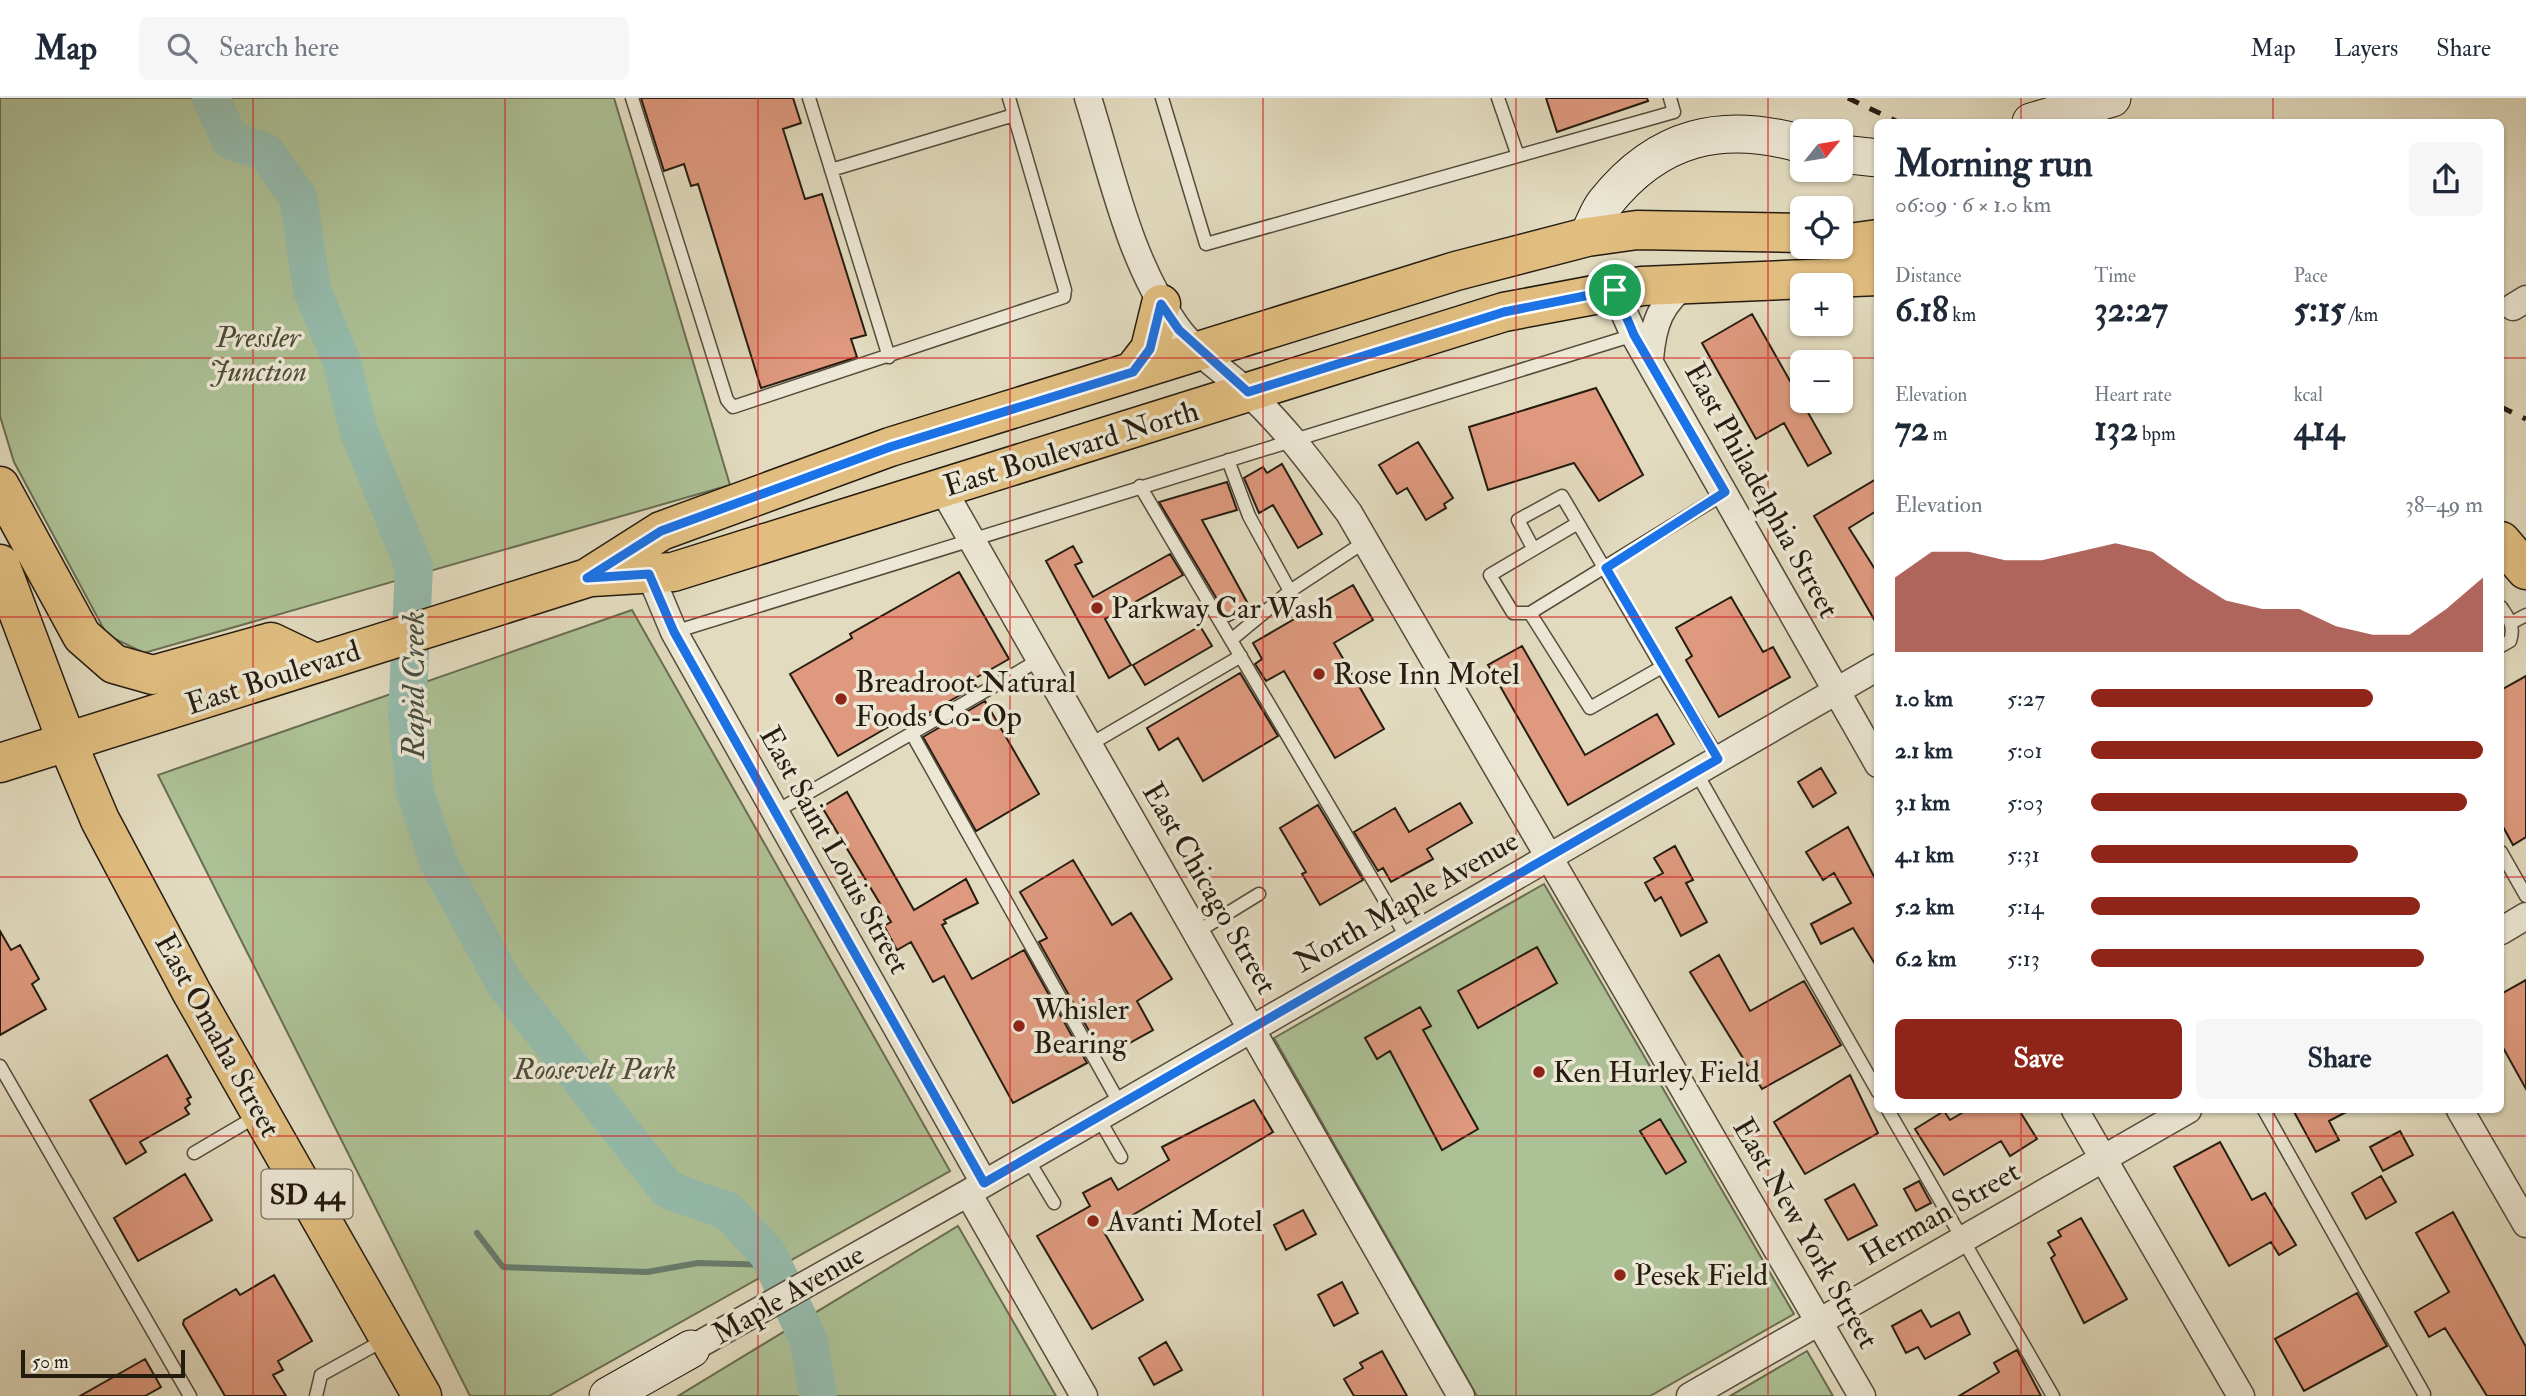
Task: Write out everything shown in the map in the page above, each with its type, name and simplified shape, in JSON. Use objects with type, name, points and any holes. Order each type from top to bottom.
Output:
[{"type":"main road","points":[[1318,370],[1410,309],[1605,264],[1625,256],[1637,230]]},
{"type":"main road","name":"East Boulevard North","points":[[643,560],[652,564],[663,553],[683,541],[765,511],[834,468],[1456,271],[1587,237],[1637,230],[1790,233]]},
{"type":"main road","points":[[1853,236],[1874,239]]},
{"type":"main road","points":[[1853,242],[1874,240]]},
{"type":"main road","points":[[1615,290],[1618,280],[1643,261],[1790,249]]},
{"type":"main road","name":"East Boulevard North","points":[[643,560],[673,572],[1504,312],[1615,290],[1689,282],[1874,276]]},
{"type":"main road","points":[[1248,392],[1248,370],[1256,362],[1309,346],[1384,293]]},
{"type":"main road","points":[[1133,372],[1150,349],[1161,304]]},
{"type":"main road","points":[[830,523],[953,454],[1185,382],[1193,373],[1200,351]]},
{"type":"main road","points":[[0,486],[82,636],[114,664],[152,675],[271,642],[315,663]]},
{"type":"main road","name":"East Boulevard","points":[[0,763],[643,560]]},
{"type":"main road","name":"SD 44","points":[[0,564],[67,742]]},
{"type":"main road","name":"East Omaha Street","points":[[67,742],[113,845],[192,993],[422,1396]]},
{"type":"street","name":"East New York Street","points":[[1088,98],[1135,246],[1161,304],[1179,330],[1248,392],[1293,440],[1349,513],[1862,1396]]},
{"type":"street","points":[[2041,119],[2112,98]]},
{"type":"street","points":[[1587,237],[1605,203],[1642,166],[1683,142],[1730,132],[1752,132],[1790,141]]},
{"type":"street","points":[[1853,155],[1874,158]]},
{"type":"street","points":[[1637,230],[1642,166]]},
{"type":"street","name":"East Philadelphia Street","points":[[1650,359],[1653,327],[1660,310],[1675,292],[1689,282]]},
{"type":"street","name":"East Philadelphia Street","points":[[1615,290],[1634,335],[1874,757]]},
{"type":"street","name":"East Chicago Street","points":[[942,488],[1461,1396]]},
{"type":"street","name":"East Saint Louis Street","points":[[643,560],[674,632],[775,812],[1084,1396]]},
{"type":"street","name":"North Maple Avenue","points":[[976,1188],[1874,669]]},
{"type":"street","points":[[2504,929],[2526,916]]},
{"type":"street","points":[[2077,1113],[2241,1396]]},
{"type":"street","name":"Herman Street","points":[[1690,1396],[2183,1113]]},
{"type":"street","points":[[2462,1113],[2526,1224]]},
{"type":"street","name":"Maple Avenue","points":[[608,1396],[976,1188]]},
{"type":"lane","points":[[632,98],[727,400],[733,407],[1064,297],[1065,290],[1009,98]]},
{"type":"lane","points":[[809,98],[889,357]]},
{"type":"lane","points":[[1162,98],[1206,244],[1674,112],[1670,98]]},
{"type":"lane","points":[[1499,98],[1518,156]]},
{"type":"lane","points":[[831,170],[1014,115]]},
{"type":"lane","points":[[674,632],[1634,335]]},
{"type":"lane","points":[[1228,460],[1249,516],[1290,591]]},
{"type":"lane","points":[[1140,486],[1407,938]]},
{"type":"lane","points":[[1578,523],[1490,575],[1513,613],[1530,612],[1606,568],[1725,492]]},
{"type":"lane","points":[[1533,548],[1518,520],[1563,496],[1662,667],[1707,765],[1874,1083]]},
{"type":"lane","points":[[1231,640],[1290,591],[1366,541]]},
{"type":"lane","points":[[1530,612],[1590,708],[1662,667]]},
{"type":"lane","points":[[2504,612],[2511,623],[2510,641],[2504,644]]},
{"type":"lane","points":[[2511,623],[2526,615]]},
{"type":"lane","points":[[1089,745],[1241,656]]},
{"type":"lane","points":[[775,812],[1039,660]]},
{"type":"lane","points":[[912,734],[1109,1111],[1121,1157]]},
{"type":"lane","points":[[2504,857],[2526,896]]},
{"type":"lane","points":[[1197,932],[1259,894]]},
{"type":"lane","points":[[0,1066],[190,1396]]},
{"type":"lane","points":[[1890,1113],[2053,1396]]},
{"type":"lane","points":[[2266,1113],[2424,1394]]},
{"type":"lane","points":[[194,1153],[261,1114]]},
{"type":"lane","points":[[1027,1158],[1054,1203]]},
{"type":"lane","points":[[316,1396],[321,1375],[389,1337]]},
{"type":"green space","name":"Pressler Junction","points":[[0,98],[614,98],[730,485],[144,653],[107,635],[14,462],[0,416]]},
{"type":"green space","name":"Roosevelt Park","points":[[632,610],[950,1171],[549,1396],[470,1396],[158,775]]},
{"type":"green space","points":[[1544,884],[1794,1314],[1650,1396],[1477,1396],[1274,1038]]},
{"type":"green space","points":[[958,1226],[1056,1396],[678,1396]]},
{"type":"green space","points":[[1807,1351],[1833,1396],[1730,1396]]},
{"type":"building","points":[[641,98],[793,98],[801,123],[783,129],[805,199],[822,194],[866,335],[851,339],[857,357],[761,388],[698,184],[691,186],[684,164],[664,171]]},
{"type":"building","points":[[1546,98],[1647,98],[1648,101],[1557,132]]},
{"type":"building","points":[[1752,314],[1790,381],[1790,413],[1808,413],[1831,453],[1808,466],[1784,423],[1756,439],[1702,343]]},
{"type":"building","points":[[1596,388],[1643,475],[1599,501],[1574,463],[1488,490],[1469,427]]},
{"type":"building","points":[[1418,442],[1453,498],[1444,504],[1446,508],[1426,520],[1407,488],[1397,494],[1379,465]]},
{"type":"building","points":[[1282,464],[1322,534],[1298,548],[1273,505],[1259,513],[1244,478],[1263,467],[1267,473]]},
{"type":"building","points":[[1874,480],[1874,512],[1849,528],[1874,568],[1874,619],[1814,516]]},
{"type":"building","points":[[1227,482],[1237,510],[1202,520],[1247,602],[1244,604],[1243,614],[1230,621],[1159,502]]},
{"type":"building","name":"Parkway Car Wash","points":[[1073,546],[1082,562],[1075,565],[1093,597],[1170,554],[1183,575],[1105,619],[1131,665],[1109,678],[1046,561]]},
{"type":"building","points":[[959,572],[1009,659],[972,680],[976,686],[913,722],[909,715],[838,756],[790,674],[852,638],[850,634]]},
{"type":"building","name":"Rose Inn Motel","points":[[1353,585],[1373,620],[1334,643],[1384,729],[1335,758],[1284,671],[1266,681],[1255,664],[1262,659],[1253,643]]},
{"type":"building","points":[[1731,597],[1763,652],[1773,647],[1790,677],[1719,717],[1686,660],[1692,656],[1676,628]]},
{"type":"building","points":[[1200,626],[1212,646],[1145,685],[1133,665]]},
{"type":"building","points":[[1522,646],[1585,755],[1657,714],[1674,744],[1568,805],[1488,665]]},
{"type":"building","points":[[1240,673],[1278,736],[1203,781],[1178,738],[1159,750],[1147,728]]},
{"type":"building","points":[[2526,676],[2526,837],[2513,845],[2504,828],[2504,688]]},
{"type":"building","points":[[985,701],[1039,794],[976,831],[923,737]]},
{"type":"building","points":[[1821,768],[1836,793],[1813,807],[1798,782]]},
{"type":"building","points":[[847,792],[914,910],[966,879],[978,903],[944,920],[946,923],[942,925],[972,979],[1024,950],[1087,1063],[1013,1103],[944,976],[933,982],[911,942],[897,950],[884,926],[891,922],[822,807]]},
{"type":"building","points":[[1460,803],[1472,823],[1427,849],[1433,859],[1391,882],[1383,868],[1378,871],[1354,832],[1395,808],[1409,832]]},
{"type":"building","points":[[1318,805],[1363,880],[1320,905],[1302,874],[1306,872],[1280,828]]},
{"type":"building","points":[[1848,827],[1874,876],[1874,962],[1853,928],[1821,944],[1811,924],[1851,903],[1834,873],[1823,880],[1806,852]]},
{"type":"building","points":[[1675,846],[1693,880],[1686,883],[1707,922],[1681,936],[1661,897],[1655,901],[1645,883],[1663,873],[1654,858]]},
{"type":"building","points":[[1073,860],[1112,925],[1131,913],[1172,979],[1137,1001],[1153,1030],[1108,1055],[1106,1052],[1102,1054],[1039,942],[1047,938],[1020,892]]},
{"type":"building","points":[[0,931],[11,950],[20,945],[39,979],[32,984],[46,1009],[0,1035]]},
{"type":"building","points":[[1537,947],[1557,983],[1478,1028],[1458,991]]},
{"type":"building","points":[[1719,955],[1750,1011],[1804,981],[1841,1045],[1762,1089],[1690,972]]},
{"type":"building","points":[[2526,980],[2526,1089],[2504,1049],[2504,992]]},
{"type":"building","points":[[1420,1007],[1431,1026],[1423,1030],[1478,1129],[1442,1150],[1390,1051],[1377,1059],[1365,1038]]},
{"type":"building","points":[[167,1055],[191,1097],[187,1099],[190,1104],[185,1108],[189,1114],[140,1142],[146,1152],[126,1164],[90,1100]]},
{"type":"building","points":[[1850,1075],[1878,1133],[1805,1174],[1774,1122]]},
{"type":"building","points":[[1254,1100],[1273,1132],[1104,1232],[1143,1300],[1092,1329],[1037,1236],[1090,1206],[1083,1193],[1111,1178],[1118,1190],[1169,1160],[1162,1147]]},
{"type":"building","points":[[1941,1113],[1945,1113],[1950,1120],[1962,1113],[2021,1113],[2037,1139],[2010,1156],[2001,1141],[1944,1175],[1915,1129]]},
{"type":"building","points":[[2295,1113],[2344,1113],[2329,1121],[2339,1140],[2316,1152]]},
{"type":"building","points":[[1660,1119],[1686,1162],[1666,1174],[1640,1131]]},
{"type":"building","points":[[2400,1131],[2413,1155],[2383,1171],[2370,1147]]},
{"type":"building","points":[[2220,1142],[2252,1200],[2265,1193],[2296,1245],[2279,1255],[2271,1242],[2229,1266],[2174,1167]]},
{"type":"building","points":[[185,1174],[212,1220],[138,1261],[114,1218]]},
{"type":"building","points":[[2381,1176],[2396,1202],[2366,1219],[2352,1193]]},
{"type":"building","points":[[1919,1181],[1931,1203],[1916,1211],[1904,1189]]},
{"type":"building","points":[[1854,1184],[1877,1225],[1848,1240],[1825,1200]]},
{"type":"building","points":[[1303,1210],[1316,1234],[1286,1250],[1274,1225]]},
{"type":"building","points":[[2453,1212],[2526,1347],[2526,1396],[2487,1396],[2445,1328],[2429,1337],[2415,1312],[2449,1292],[2416,1233]]},
{"type":"building","points":[[2081,1218],[2127,1299],[2084,1323],[2051,1258],[2055,1255],[2048,1243],[2061,1236],[2058,1231]]},
{"type":"building","points":[[274,1275],[312,1341],[278,1361],[283,1370],[273,1375],[286,1396],[225,1396],[183,1324],[184,1320],[236,1289],[240,1295]]},
{"type":"building","points":[[1342,1282],[1358,1313],[1334,1326],[1318,1295]]},
{"type":"building","points":[[2357,1293],[2387,1346],[2304,1391],[2275,1339]]},
{"type":"building","points":[[1921,1310],[1931,1327],[1959,1312],[1970,1334],[1925,1359],[1918,1347],[1906,1353],[1892,1326]]},
{"type":"building","points":[[1166,1342],[1182,1370],[1154,1385],[1139,1358]]},
{"type":"building","points":[[2017,1350],[2041,1396],[1959,1396],[1999,1372],[1994,1363]]},
{"type":"building","points":[[1382,1351],[1407,1396],[1354,1396],[1344,1379],[1363,1368],[1360,1363]]},
{"type":"building","points":[[145,1359],[161,1387],[145,1396],[80,1396]]},
{"type":"waterway","name":"Rapid Creek","points":[[211,98],[230,140],[266,152],[298,197],[312,290],[341,360],[359,432],[414,567],[407,717],[415,792],[439,863],[505,984],[668,1190],[728,1211],[768,1254],[809,1341],[818,1396]]},
{"type":"waterway","points":[[477,1233],[503,1267],[647,1272],[698,1263],[773,1265]]},
{"type":"railway","points":[[1848,98],[1892,119]]},
{"type":"railway","points":[[2504,408],[2526,419]]},
{"type":"place","name":"Parkway Car Wash","points":[[1097,608]]},
{"type":"place","name":"Rose Inn Motel","points":[[1319,674]]},
{"type":"place","name":"Breadroot Natural Foods Co-Op","points":[[841,699]]},
{"type":"place","name":"Whisler Bearing","points":[[1019,1026]]},
{"type":"place","name":"Ken Hurley Field","points":[[1539,1072]]},
{"type":"place","name":"Avanti Motel","points":[[1093,1221]]},
{"type":"place","name":"Pesek Field","points":[[1620,1275]]},
{"type":"route","points":[[1615,290],[1621,310],[1634,335],[1725,492],[1606,568],[1718,759],[984,1183],[674,632],[649,574],[587,578],[661,531],[890,447],[1133,372],[1154,340],[1161,304],[1179,330],[1210,361],[1248,392],[1504,312],[1615,290]]}]
